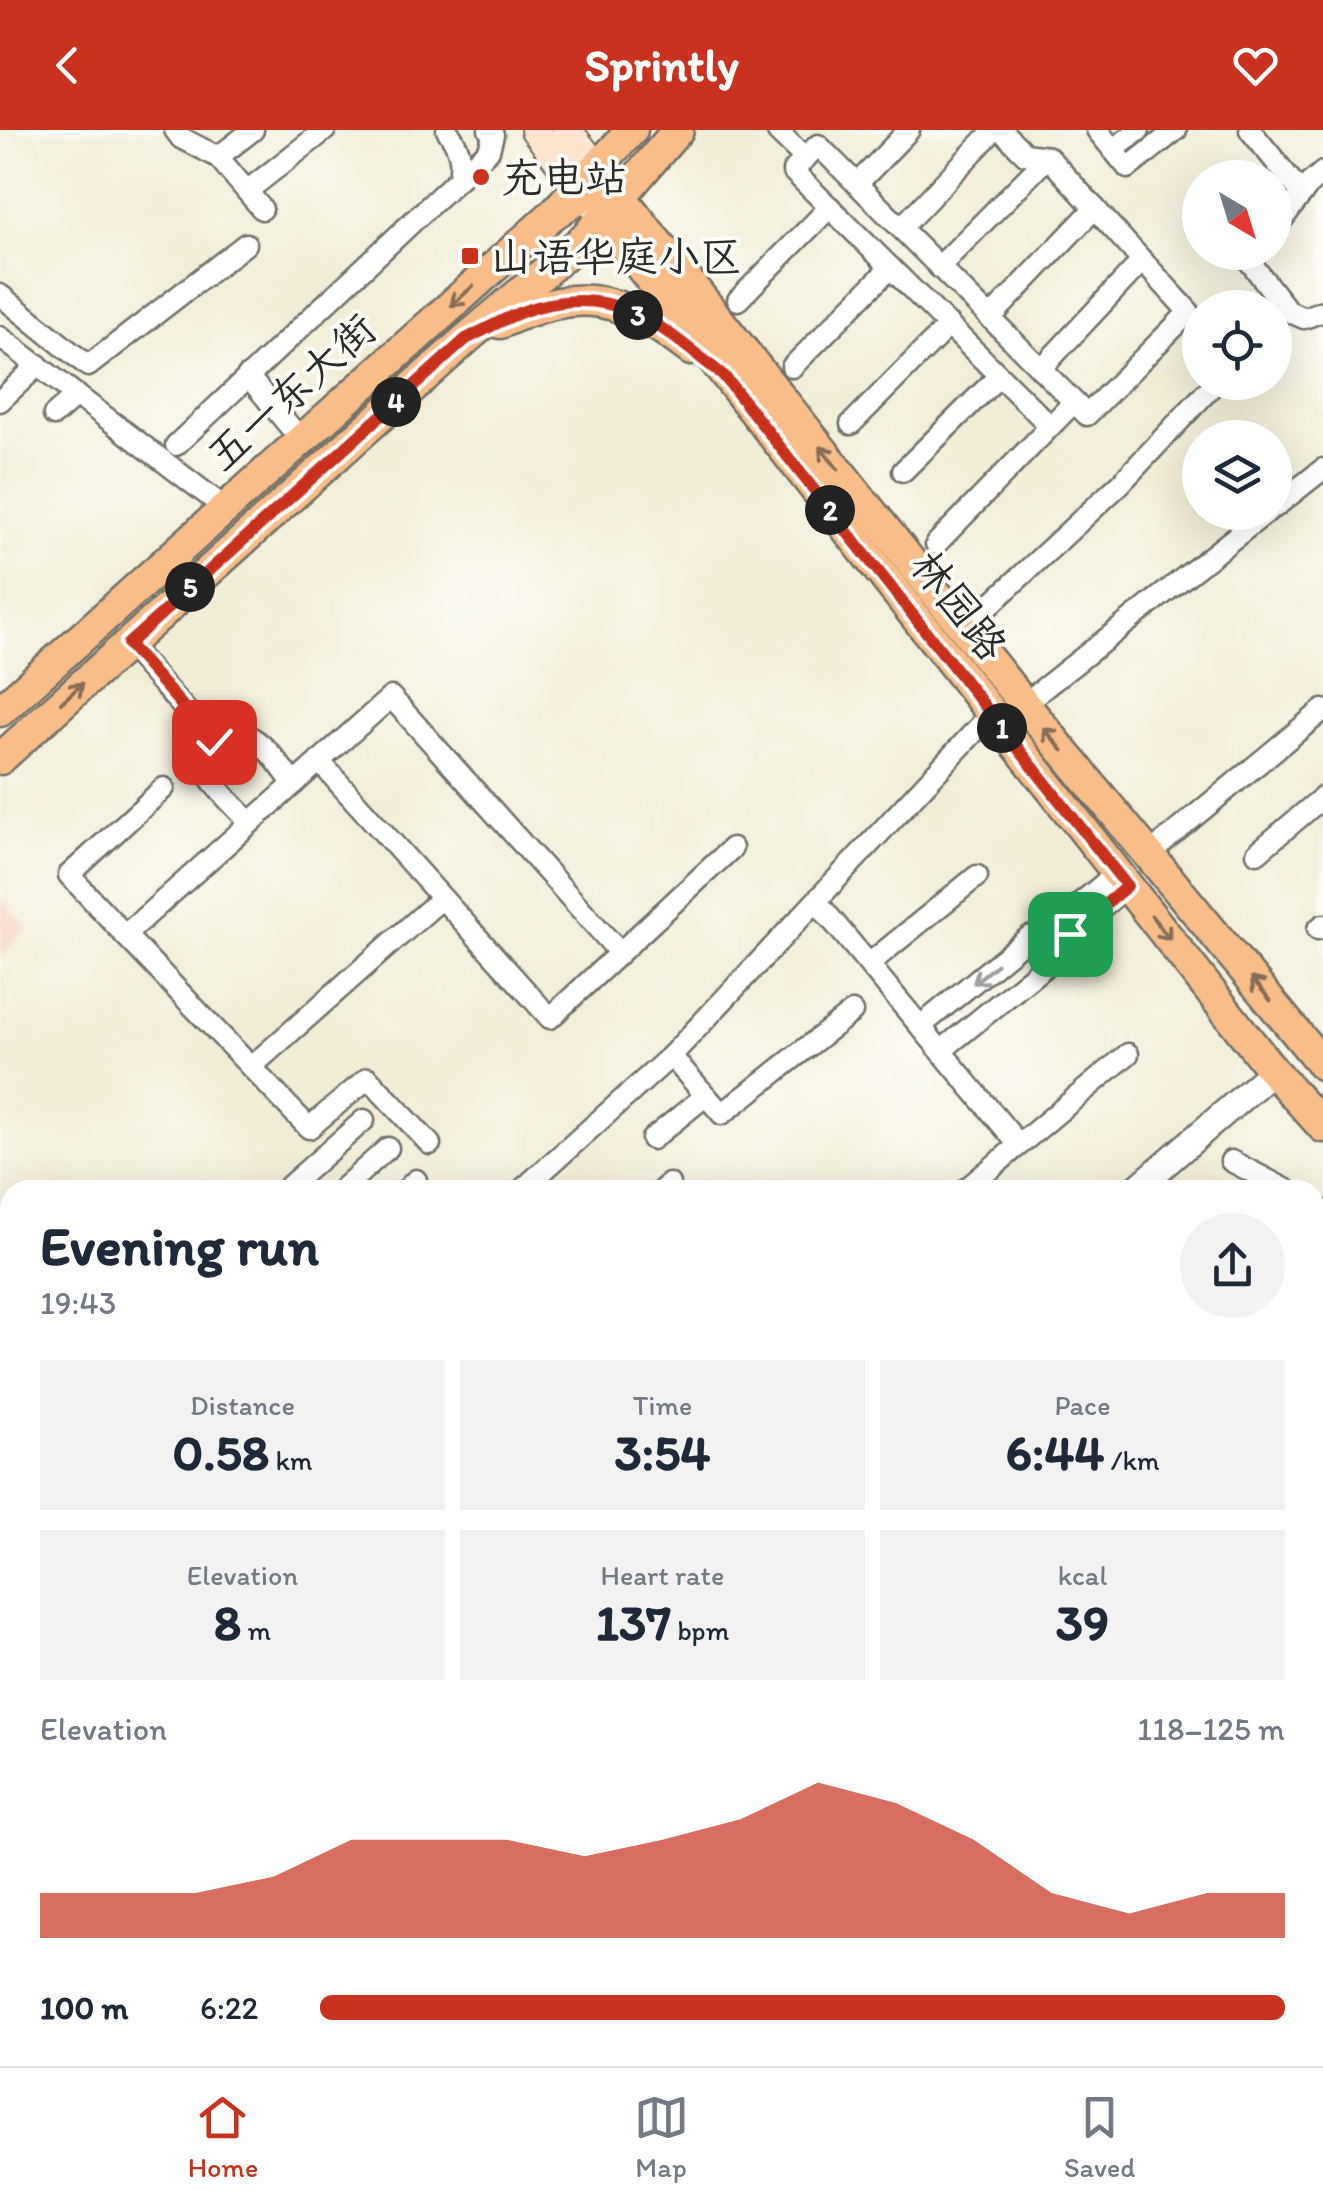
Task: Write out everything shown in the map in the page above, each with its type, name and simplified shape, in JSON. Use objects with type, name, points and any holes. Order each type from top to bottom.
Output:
[{"type":"main road","points":[[535,130],[612,208]]},
{"type":"main road","points":[[567,130],[587,184]]},
{"type":"main road","name":"五一东大街","points":[[0,710],[587,184],[632,130]]},
{"type":"main road","name":"五一东大街","points":[[0,759],[612,208],[678,130]]},
{"type":"main road","name":"林园路","points":[[612,208],[724,376],[1323,1128]]},
{"type":"main road","name":"林园路","points":[[612,208],[1323,1064]]},
{"type":"main road","points":[[466,339],[534,308],[577,299],[615,303],[659,325],[724,376]]},
{"type":"street","points":[[175,130],[181,138],[218,157],[262,209]]},
{"type":"street","points":[[218,157],[253,130]]},
{"type":"street","points":[[247,191],[325,130]]},
{"type":"street","points":[[448,130],[462,162],[459,178]]},
{"type":"street","points":[[176,445],[489,150],[493,135],[489,130]]},
{"type":"street","points":[[856,184],[909,130]]},
{"type":"street","points":[[900,228],[997,130],[1024,154],[1048,157],[1189,312],[1087,416],[1041,368],[990,318],[939,266],[900,228],[856,184],[818,145],[796,141],[792,170],[1050,426]]},
{"type":"street","points":[[1097,130],[1128,168],[1176,130]]},
{"type":"street","points":[[1113,150],[1138,130]]},
{"type":"street","points":[[1250,130],[1302,194]]},
{"type":"street","points":[[939,266],[1048,157]]},
{"type":"street","points":[[1292,207],[1323,172]]},
{"type":"street","points":[[738,300],[830,207]]},
{"type":"street","points":[[990,318],[1094,208]]},
{"type":"street","points":[[0,296],[88,366],[246,244]]},
{"type":"street","points":[[1041,368],[1142,261]]},
{"type":"street","points":[[792,368],[890,268]]},
{"type":"street","points":[[1256,270],[1288,311],[1304,318],[1323,310]]},
{"type":"street","points":[[851,424],[948,326]]},
{"type":"street","points":[[0,337],[225,508]]},
{"type":"street","points":[[0,401],[38,366]]},
{"type":"street","points":[[248,376],[302,440]]},
{"type":"street","points":[[903,472],[1000,376]]},
{"type":"street","points":[[54,415],[76,396]]},
{"type":"street","points":[[964,628],[1121,483],[1199,400]]},
{"type":"street","points":[[936,544],[1074,402]]},
{"type":"street","points":[[1292,493],[1323,469]]},
{"type":"street","points":[[1024,704],[1245,530]]},
{"type":"street","points":[[128,644],[214,742]]},
{"type":"street","points":[[125,935],[391,697],[620,953]]},
{"type":"street","points":[[1149,854],[1323,710]]},
{"type":"street","points":[[533,1180],[671,1056],[991,714]]},
{"type":"street","points":[[250,822],[210,778],[206,759],[214,742],[230,733],[248,735],[294,784]]},
{"type":"street","points":[[319,761],[550,1018],[732,848]]},
{"type":"street","points":[[164,788],[69,874],[309,1128],[368,1078],[430,1144]]},
{"type":"street","points":[[1257,853],[1323,797]]},
{"type":"street","points":[[870,962],[977,876]]},
{"type":"street","points":[[922,1025],[1030,937],[1044,932],[1122,879]]},
{"type":"street","points":[[942,1050],[1050,962],[1056,947],[1122,879]]},
{"type":"street","points":[[251,1068],[442,898]]},
{"type":"street","points":[[817,902],[1019,1144]]},
{"type":"street","points":[[671,1056],[722,1114],[852,1012]]},
{"type":"street","points":[[977,1180],[1128,1054]]},
{"type":"street","points":[[1146,1180],[1273,1070]]},
{"type":"street","points":[[652,1140],[704,1097]]},
{"type":"street","points":[[288,1180],[364,1120]]},
{"type":"street","points":[[352,1180],[388,1148]]},
{"type":"street","points":[[1231,1161],[1268,1180]]},
{"type":"shaded area","points":[[0,898],[27,927],[0,958]]},
{"type":"place","name":"充电站","points":[[481,177]]},
{"type":"place","name":"山语华庭小区","points":[[470,256]]},
{"type":"route","points":[[214,742],[128,644],[466,339],[534,308],[577,299],[615,303],[659,325],[724,376],[1127,886],[1070,934]]}]
